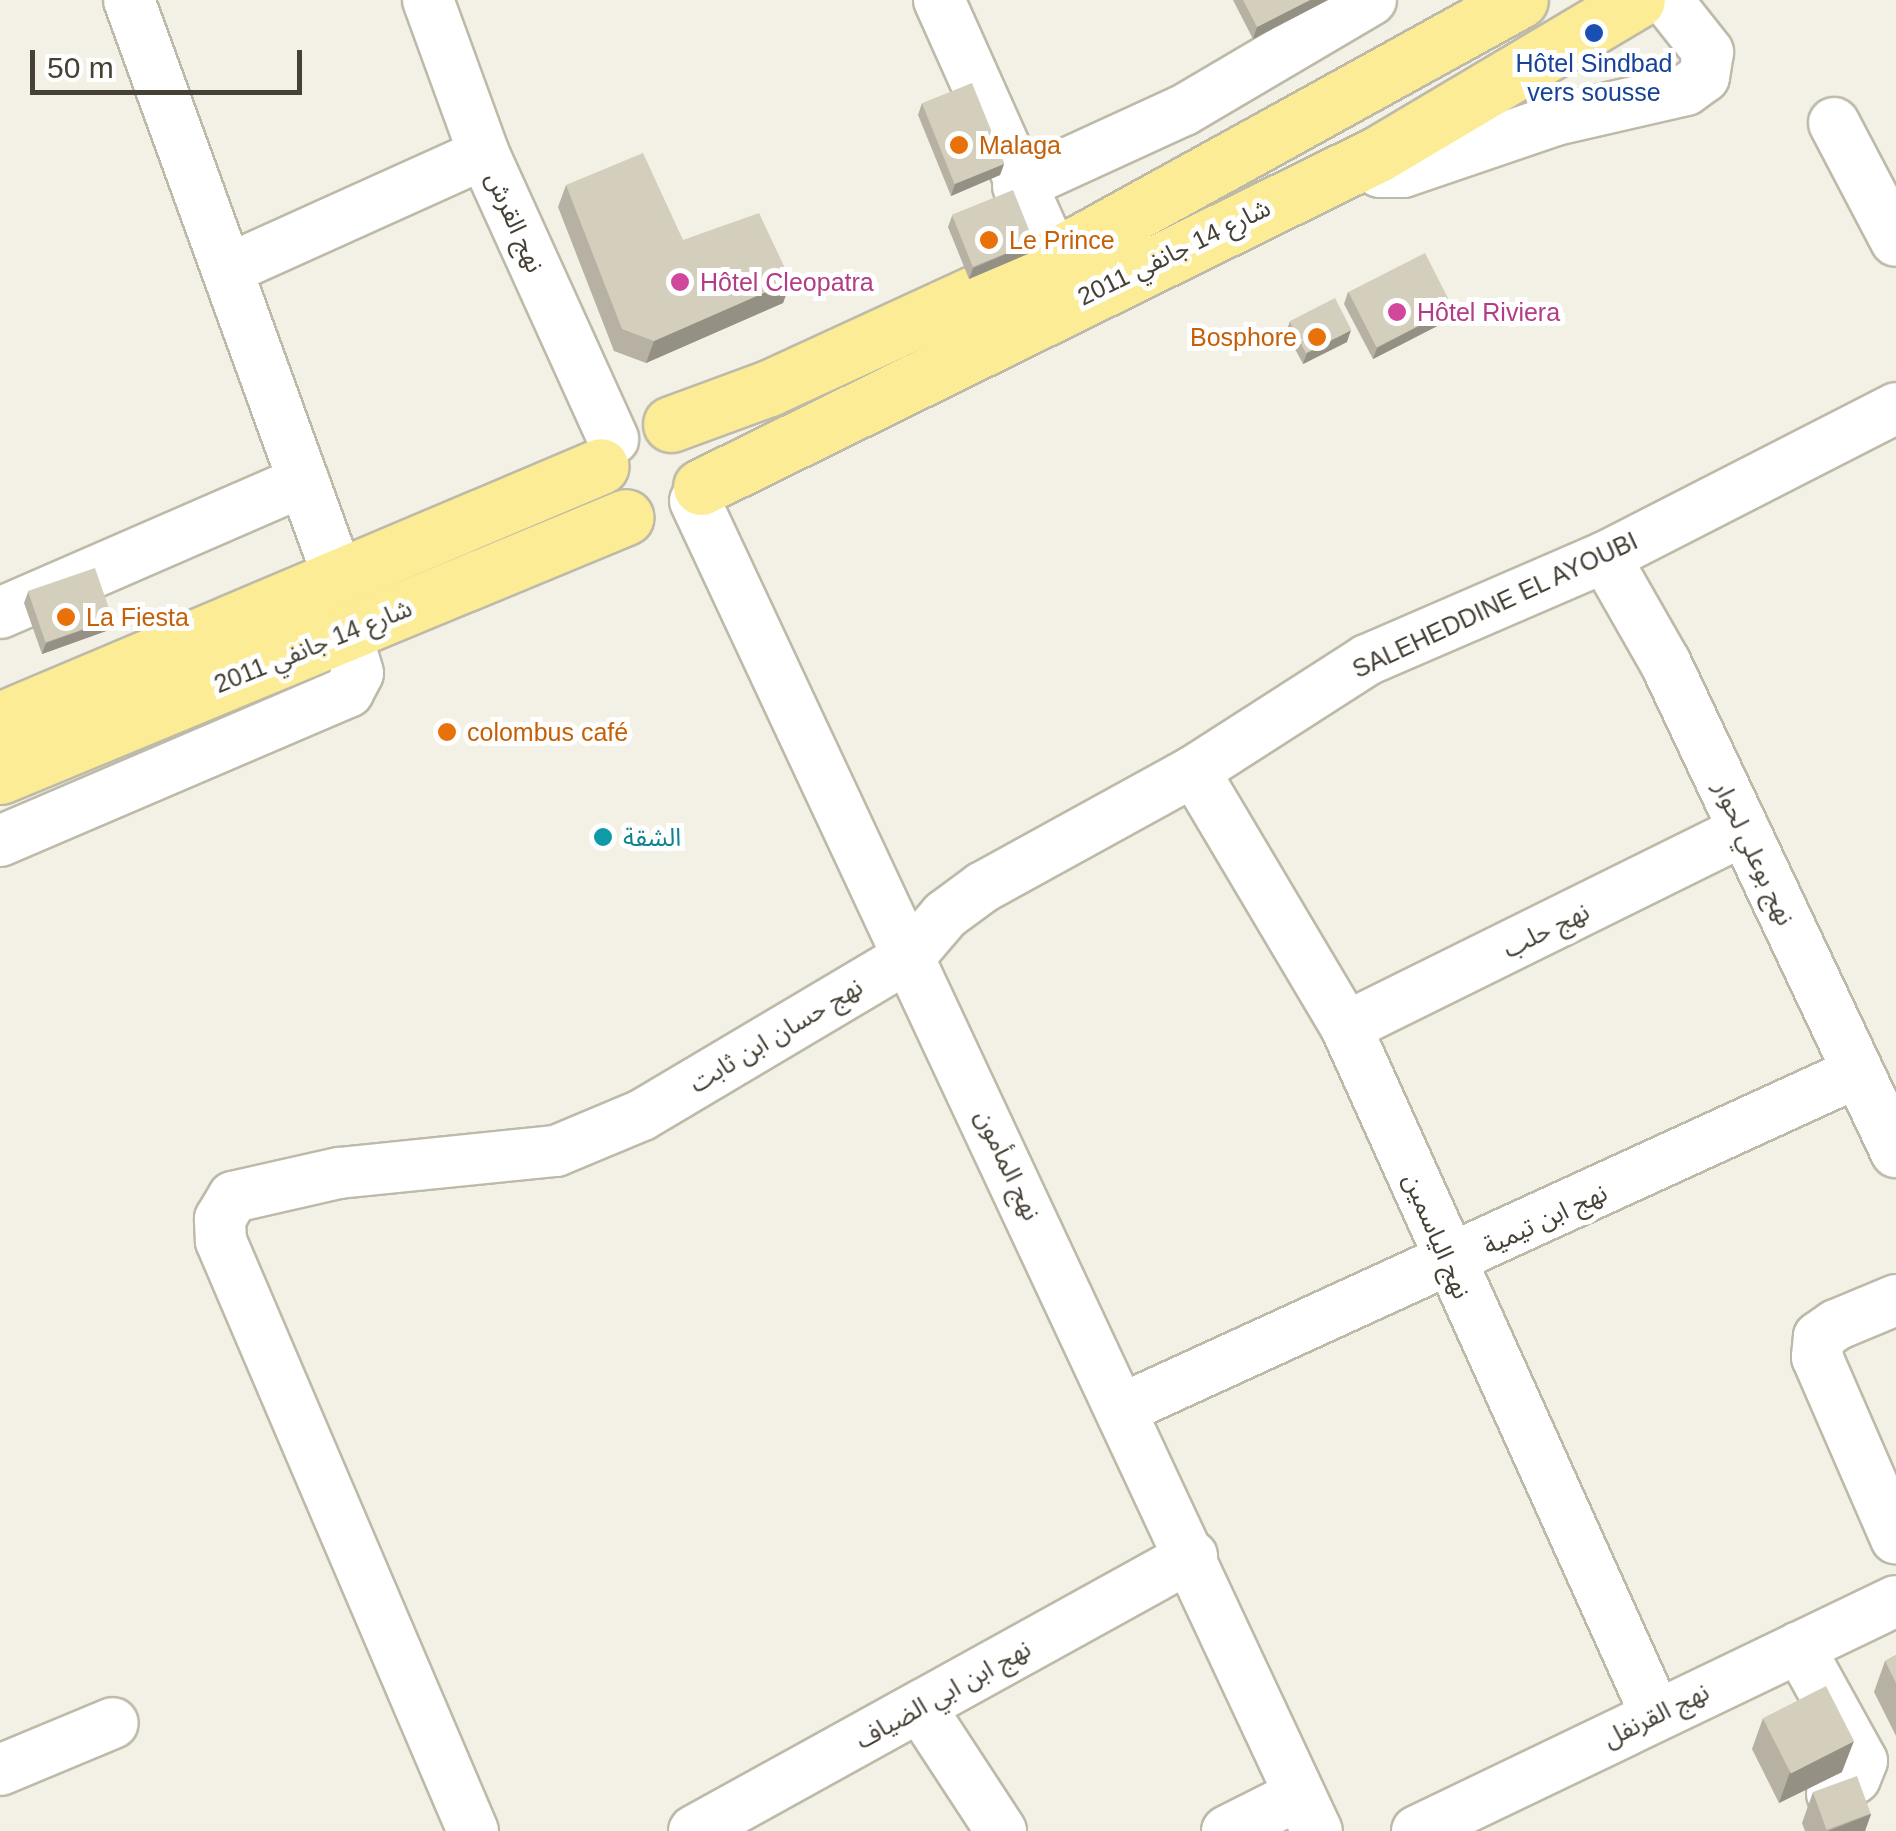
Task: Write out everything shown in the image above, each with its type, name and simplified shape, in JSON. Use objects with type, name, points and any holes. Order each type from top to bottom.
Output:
[{"type":"main road","name":"شارع 14 جانفي 2011","points":[[670,424],[769,388],[1054,257],[1520,0]]},
{"type":"main road","name":"شارع 14 جانفي 2011","points":[[698,494],[1378,154],[1637,0]]},
{"type":"main road","points":[[640,422],[670,424],[694,443],[698,494],[664,523],[626,518],[606,496],[607,452],[640,422]]},
{"type":"main road","name":"شارع 14 جانفي 2011","points":[[0,720],[338,576],[607,452]]},
{"type":"main road","name":"شارع 14 جانفي 2011","points":[[0,776],[626,518]]},
{"type":"street","points":[[129,0],[230,268],[338,576]]},
{"type":"street","name":"نهج القرش","points":[[428,0],[484,154],[607,452]]},
{"type":"street","points":[[939,0],[1018,186],[1054,257]]},
{"type":"street","points":[[1018,186],[1184,110],[1370,0]]},
{"type":"street","points":[[1378,154],[1380,172],[1403,172],[1556,120],[1686,90],[1704,77],[1708,52],[1667,0]]},
{"type":"street","points":[[1834,123],[1896,241]]},
{"type":"street","points":[[230,268],[484,154]]},
{"type":"street","name":"SALEHEDDINE EL AYOUBI","points":[[910,956],[945,915],[983,887],[1194,771],[1367,660],[1605,557],[1896,408]]},
{"type":"street","points":[[0,613],[304,481]]},
{"type":"street","name":"نهج المأمون","points":[[698,494],[1308,1813]]},
{"type":"street","name":"نهج بوعلي لحوار","points":[[1605,557],[1664,662],[1874,1086],[1896,1152]]},
{"type":"street","points":[[0,841],[348,692],[358,673],[346,633]]},
{"type":"street","name":"نهج الياسمين","points":[[1194,771],[1346,1027],[1448,1265],[1656,1714]]},
{"type":"street","name":"نهج حلب","points":[[1346,1027],[1744,830]]},
{"type":"street","name":"نهج حسان ابن ثابت","points":[[473,1831],[222,1241],[220,1218],[233,1197],[339,1173],[556,1151],[642,1115],[910,956]]},
{"type":"street","name":"نهج ابن تيمية","points":[[1122,1409],[1448,1265],[1874,1086]]},
{"type":"street","points":[[1896,1300],[1836,1325],[1820,1338],[1817,1356],[1896,1539]]},
{"type":"street","name":"نهج ابن ابي الضياف","points":[[694,1831],[1192,1556]]},
{"type":"street","name":"نهج القرنفل","points":[[1417,1831],[1896,1601]]},
{"type":"street","points":[[1799,1647],[1862,1761],[1855,1778],[1832,1794]]},
{"type":"street","points":[[920,1707],[1000,1831]]},
{"type":"street","points":[[0,1770],[113,1723]]},
{"type":"street","points":[[1228,1831],[1308,1813]]},
{"type":"building","points":[[1243,0],[1310,0],[1257,27]]},
{"type":"building","name":"Malaga","points":[[972,83],[1005,164],[955,184],[922,103]]},
{"type":"building","name":"Hôtel Cleopatra","points":[[643,153],[683,240],[759,213],[791,281],[654,341],[622,329],[566,185]]},
{"type":"building","name":"Le Prince","points":[[1013,190],[1034,242],[973,267],[952,215]]},
{"type":"building","name":"Hôtel Riviera","points":[[1425,253],[1453,308],[1377,347],[1348,292]]},
{"type":"building","name":"Bosphore","points":[[1335,298],[1351,330],[1306,353],[1290,321]]},
{"type":"building","name":"La Fiesta","points":[[95,568],[113,619],[45,642],[28,591]]},
{"type":"building","points":[[1896,1655],[1896,1683],[1885,1661]]},
{"type":"building","points":[[1826,1686],[1854,1741],[1791,1773],[1763,1718]]},
{"type":"building","points":[[1857,1776],[1871,1814],[1827,1830],[1813,1792]]},
{"type":"place","name":"Hôtel Sindbad vers sousse","points":[[1594,33]]},
{"type":"place","name":"Malaga","points":[[959,145]]},
{"type":"place","name":"Le Prince","points":[[989,240]]},
{"type":"place","name":"Hôtel Cleopatra","points":[[680,282]]},
{"type":"place","name":"Hôtel Riviera","points":[[1397,312]]},
{"type":"place","name":"Bosphore","points":[[1317,337]]},
{"type":"place","name":"La Fiesta","points":[[66,617]]},
{"type":"place","name":"colombus café","points":[[447,732]]},
{"type":"place","name":"الشقة","points":[[603,837]]}]
